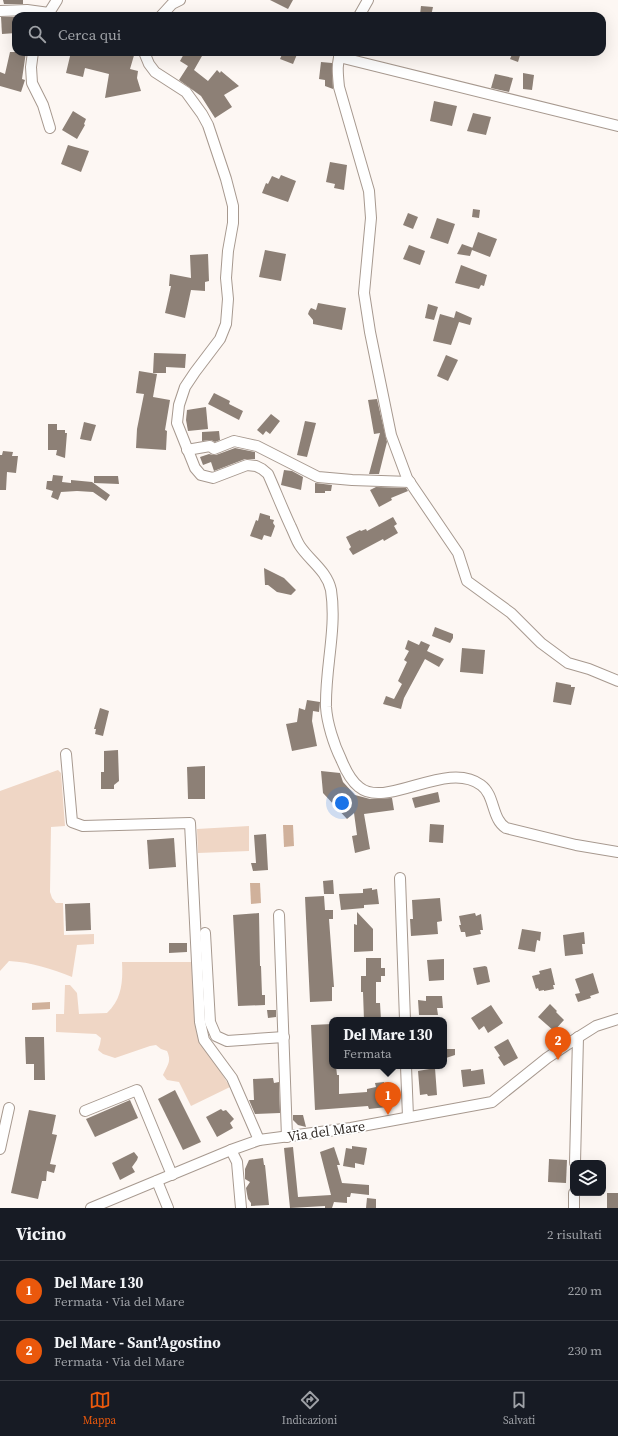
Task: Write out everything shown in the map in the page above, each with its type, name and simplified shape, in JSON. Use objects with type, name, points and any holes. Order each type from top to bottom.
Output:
[{"type":"street","points":[[49,12],[57,0]]},
{"type":"street","points":[[165,12],[172,4],[180,0]]},
{"type":"street","points":[[361,12],[368,0]]},
{"type":"street","points":[[0,11],[27,10],[38,12]]},
{"type":"street","points":[[32,56],[31,68],[32,84],[43,105],[50,128]]},
{"type":"street","points":[[146,56],[155,72],[186,92],[202,114],[208,125],[226,179],[233,206],[233,223],[228,251],[226,278],[228,299],[226,324],[220,339],[185,387],[179,406],[178,424],[195,468],[201,475],[213,478],[247,465],[256,466],[268,474],[300,546],[322,570],[328,581],[332,608],[326,708],[337,751],[348,774],[359,787],[368,792],[392,792],[442,779],[457,777],[470,779],[482,785],[489,794],[498,820],[506,828],[576,845],[618,852]]},
{"type":"street","points":[[340,56],[338,70],[339,88],[369,191],[371,218],[364,293],[370,332],[391,435],[407,478],[458,553],[467,581],[511,613],[541,643],[568,663],[589,669],[618,681]]},
{"type":"street","points":[[348,56],[618,126]]},
{"type":"street","points":[[187,450],[210,446],[214,449],[234,441],[257,446],[318,477],[344,480],[410,482]]},
{"type":"street","points":[[66,754],[72,822],[83,826],[190,823],[200,1022],[204,1040],[232,1078],[258,1140]]},
{"type":"street","points":[[400,878],[405,1017]]},
{"type":"street","points":[[280,915],[287,1137]]},
{"type":"street","points":[[205,933],[210,1022],[216,1036],[227,1041],[284,1037]]},
{"type":"street","name":"Via del Mare","points":[[91,1208],[258,1140],[351,1128],[492,1102],[547,1058],[578,1037],[596,1026],[618,1019]]},
{"type":"street","points":[[575,1160],[578,1037]]},
{"type":"street","points":[[406,1069],[408,1117]]},
{"type":"street","points":[[85,1111],[137,1090],[172,1175]]},
{"type":"street","points":[[0,1149],[9,1108]]},
{"type":"street","points":[[231,1150],[237,1162],[241,1208]]},
{"type":"street","points":[[157,1181],[168,1208]]},
{"type":"street","points":[[574,1196],[574,1208]]},
{"type":"shaded area","points":[[58,770],[61,773],[65,826],[51,827],[50,892],[56,903],[63,903],[64,935],[94,934],[94,944],[77,945],[72,977],[41,966],[9,961],[0,971],[0,791]]},
{"type":"shaded area","points":[[283,825],[293,825],[294,846],[284,847]]},
{"type":"shaded area","points":[[249,826],[249,851],[198,853],[197,829]]},
{"type":"shaded area","points":[[250,883],[260,883],[261,903],[251,904]]},
{"type":"shaded area","points":[[122,962],[192,962],[205,1047],[230,1087],[191,1106],[179,1082],[167,1080],[163,1075],[169,1061],[167,1051],[156,1045],[115,1058],[103,1054],[98,1050],[101,1038],[96,1034],[56,1032],[56,1014],[64,1014],[65,985],[70,985],[77,993],[79,1014],[107,1013],[112,1008],[119,996],[122,983]]},
{"type":"shaded area","points":[[50,1002],[50,1009],[32,1010],[32,1003]]},
{"type":"building","points":[[3,0],[23,0],[23,4],[4,4]]},
{"type":"building","points":[[270,0],[293,0],[288,9]]},
{"type":"building","points":[[421,6],[433,7],[432,12],[420,12]]},
{"type":"building","points":[[1,17],[12,17],[12,33],[2,34]]},
{"type":"building","points":[[10,52],[12,52],[12,56],[25,56],[22,79],[25,80],[21,92],[0,86],[0,72],[5,74]]},
{"type":"building","points":[[70,56],[134,56],[130,69],[138,71],[137,78],[141,91],[105,98],[109,74],[85,68],[83,77],[66,73]]},
{"type":"building","points":[[183,56],[202,56],[194,70],[208,81],[217,70],[220,73],[221,71],[239,86],[224,95],[232,107],[215,118],[201,96],[179,80],[188,66],[180,61]]},
{"type":"building","points":[[281,56],[296,56],[293,64],[280,59]]},
{"type":"building","points":[[511,56],[520,56],[518,62],[510,59]]},
{"type":"building","points":[[321,62],[332,63],[333,89],[325,86],[325,80],[319,79]]},
{"type":"building","points":[[523,73],[534,75],[532,90],[523,89]]},
{"type":"building","points":[[495,74],[513,78],[509,92],[491,88]]},
{"type":"building","points":[[434,101],[457,106],[452,126],[430,121]]},
{"type":"building","points":[[73,111],[86,119],[85,125],[77,139],[62,130]]},
{"type":"building","points":[[473,113],[491,117],[486,135],[467,131]]},
{"type":"building","points":[[68,145],[89,151],[81,172],[61,164]]},
{"type":"building","points":[[330,162],[347,165],[344,190],[334,188],[335,184],[326,182]]},
{"type":"building","points":[[281,175],[296,181],[288,202],[262,193],[266,183],[268,184],[272,176],[279,179]]},
{"type":"building","points":[[473,209],[480,210],[479,218],[472,217]]},
{"type":"building","points":[[408,213],[418,217],[413,229],[403,225]]},
{"type":"building","points":[[437,218],[455,224],[448,244],[430,238]]},
{"type":"building","points":[[478,232],[497,239],[490,257],[472,250],[470,256],[457,254],[462,244],[472,248]]},
{"type":"building","points":[[409,245],[425,251],[420,265],[403,259]]},
{"type":"building","points":[[265,250],[286,254],[281,281],[259,277]]},
{"type":"building","points":[[208,254],[209,281],[205,282],[205,291],[191,290],[185,318],[165,313],[171,286],[169,286],[170,274],[191,278],[190,255]]},
{"type":"building","points":[[461,265],[487,275],[484,286],[481,285],[479,289],[455,283]]},
{"type":"building","points":[[318,303],[346,308],[342,330],[313,324],[313,320],[308,314],[311,308],[316,310]]},
{"type":"building","points":[[428,304],[438,307],[434,320],[425,318]]},
{"type":"building","points":[[456,311],[472,318],[470,325],[459,322],[451,345],[433,341],[440,314],[454,318]]},
{"type":"building","points":[[154,353],[186,354],[185,368],[166,367],[166,373],[153,373]]},
{"type":"building","points":[[446,355],[458,360],[448,381],[437,376]]},
{"type":"building","points":[[139,371],[157,374],[153,397],[170,400],[165,430],[167,431],[166,450],[136,448],[137,429],[144,394],[136,393]]},
{"type":"building","points":[[214,393],[230,401],[229,404],[243,411],[239,420],[208,404]]},
{"type":"building","points":[[377,399],[387,442],[379,474],[369,474],[380,433],[374,434],[368,400]]},
{"type":"building","points":[[206,407],[208,429],[188,431],[186,420],[187,410]]},
{"type":"building","points":[[271,414],[280,421],[270,434],[266,431],[263,435],[257,430]]},
{"type":"building","points":[[305,421],[316,423],[307,457],[297,455]]},
{"type":"building","points":[[84,422],[96,425],[91,441],[80,439]]},
{"type":"building","points":[[48,424],[57,424],[57,430],[65,430],[65,433],[67,433],[65,458],[56,455],[57,450],[48,450]]},
{"type":"building","points":[[219,431],[220,440],[215,442],[211,440],[202,441],[202,432]]},
{"type":"building","points":[[235,448],[255,452],[255,459],[245,459],[214,471],[211,462],[203,465],[200,457],[209,454],[216,455]]},
{"type":"building","points":[[3,451],[13,452],[12,456],[18,456],[16,473],[7,472],[6,490],[0,490],[0,455],[2,455]]},
{"type":"building","points":[[284,470],[292,471],[303,477],[301,490],[281,485]]},
{"type":"building","points":[[53,475],[63,476],[62,482],[71,483],[71,480],[92,482],[110,495],[106,501],[93,492],[61,492],[58,500],[51,497],[53,491],[46,489],[47,481],[52,481]]},
{"type":"building","points":[[94,476],[118,476],[119,484],[94,483]]},
{"type":"building","points":[[315,483],[332,485],[331,491],[325,491],[325,493],[315,493]]},
{"type":"building","points":[[376,487],[406,488],[408,491],[391,498],[392,500],[379,507],[370,490]]},
{"type":"building","points":[[260,513],[270,516],[270,519],[274,520],[273,523],[275,526],[271,537],[264,535],[262,540],[250,536],[256,520],[258,521]]},
{"type":"building","points":[[393,517],[397,524],[394,526],[398,533],[353,555],[349,549],[351,547],[346,537],[360,530],[366,529],[367,531]]},
{"type":"building","points":[[264,568],[284,578],[296,590],[291,595],[277,592],[268,585],[265,585]]},
{"type":"building","points":[[435,627],[453,634],[453,638],[450,643],[432,636]]},
{"type":"building","points":[[408,640],[419,645],[421,641],[430,645],[427,651],[444,659],[439,667],[425,659],[404,698],[401,709],[383,704],[386,696],[394,699],[402,684],[398,681],[407,662],[404,660],[409,651],[405,649]]},
{"type":"building","points":[[462,648],[485,650],[483,674],[460,672]]},
{"type":"building","points":[[556,682],[575,687],[571,705],[553,702]]},
{"type":"building","points":[[307,700],[320,702],[319,712],[313,711],[312,721],[317,746],[292,751],[286,724],[297,722],[299,708],[305,710]]},
{"type":"building","points":[[100,708],[109,711],[103,736],[95,734],[96,729],[94,729]]},
{"type":"building","points":[[118,750],[119,781],[114,785],[114,789],[101,789],[101,772],[104,772],[104,751]]},
{"type":"building","points":[[205,766],[205,799],[188,799],[187,767]]},
{"type":"building","points":[[321,771],[340,773],[343,782],[355,795],[370,799],[392,798],[394,810],[364,814],[370,849],[355,853],[352,836],[357,835],[354,813],[347,819],[323,793]]},
{"type":"building","points":[[438,792],[440,802],[415,808],[412,798]]},
{"type":"building","points":[[430,824],[444,825],[443,843],[429,842]]},
{"type":"building","points":[[266,834],[268,870],[253,871],[251,863],[256,863],[254,835]]},
{"type":"building","points":[[174,838],[176,867],[149,869],[147,840]]},
{"type":"building","points":[[333,880],[334,894],[324,894],[323,881]]},
{"type":"building","points":[[372,888],[372,890],[377,889],[379,904],[364,905],[364,908],[341,910],[339,894],[363,893],[363,889]]},
{"type":"building","points":[[324,896],[325,910],[333,910],[333,919],[329,919],[334,987],[332,987],[332,1001],[310,1002],[305,897]]},
{"type":"building","points":[[440,898],[442,921],[437,922],[438,934],[411,936],[410,919],[413,919],[412,900]]},
{"type":"building","points":[[90,903],[91,930],[66,931],[65,904]]},
{"type":"building","points":[[357,912],[373,929],[373,951],[354,952],[354,924],[357,925]]},
{"type":"building","points":[[259,913],[260,966],[262,995],[265,995],[265,1005],[238,1006],[233,915]]},
{"type":"building","points":[[475,913],[476,916],[481,914],[483,930],[480,930],[481,934],[466,937],[465,932],[461,932],[459,916]]},
{"type":"building","points":[[522,929],[541,932],[540,941],[537,940],[535,952],[518,949]]},
{"type":"building","points":[[584,932],[585,944],[582,944],[583,954],[565,956],[563,935]]},
{"type":"building","points":[[169,943],[187,943],[187,952],[169,953]]},
{"type":"building","points":[[366,958],[381,958],[381,968],[385,968],[385,976],[381,976],[381,982],[376,982],[376,1003],[380,1003],[381,1017],[364,1017],[361,976],[366,976]]},
{"type":"building","points":[[444,959],[444,980],[429,981],[427,960]]},
{"type":"building","points":[[487,967],[490,982],[477,985],[473,968]]},
{"type":"building","points":[[551,968],[555,985],[553,985],[554,989],[539,991],[538,988],[536,989],[532,976],[540,974],[539,971]]},
{"type":"building","points":[[593,973],[599,993],[590,996],[591,998],[578,1002],[575,994],[580,993],[575,979]]},
{"type":"building","points":[[426,996],[442,996],[443,1008],[437,1008],[438,1015],[419,1015],[418,1000],[426,1001]]},
{"type":"building","points":[[550,1004],[564,1020],[554,1031],[538,1017]]},
{"type":"building","points":[[491,1005],[503,1023],[488,1033],[484,1026],[479,1030],[471,1018]]},
{"type":"building","points":[[267,1010],[276,1010],[276,1017],[268,1018]]},
{"type":"building","points":[[329,1024],[329,1069],[336,1069],[337,1075],[339,1075],[339,1094],[367,1092],[367,1089],[376,1087],[375,1083],[384,1082],[387,1107],[369,1109],[368,1106],[315,1110],[311,1025]]},
{"type":"building","points":[[25,1037],[44,1037],[45,1080],[34,1080],[34,1064],[26,1064]]},
{"type":"building","points":[[508,1039],[518,1058],[504,1066],[494,1047]]},
{"type":"building","points":[[447,1049],[455,1049],[455,1055],[447,1058]]},
{"type":"building","points":[[435,1069],[437,1095],[420,1095],[418,1071]]},
{"type":"building","points":[[471,1069],[471,1071],[483,1069],[485,1084],[463,1087],[461,1070]]},
{"type":"building","points":[[273,1078],[274,1083],[279,1082],[280,1113],[255,1114],[249,1100],[254,1100],[253,1079]]},
{"type":"building","points":[[175,1090],[201,1142],[183,1150],[158,1099]]},
{"type":"building","points":[[130,1100],[138,1118],[95,1137],[86,1119]]},
{"type":"building","points":[[221,1109],[223,1111],[226,1110],[234,1119],[230,1123],[233,1128],[217,1137],[206,1117]]},
{"type":"building","points":[[29,1110],[56,1115],[52,1134],[57,1135],[50,1164],[56,1165],[54,1173],[47,1171],[46,1181],[42,1181],[38,1199],[11,1193]]},
{"type":"building","points":[[293,1115],[303,1115],[306,1127],[298,1125],[293,1120]]},
{"type":"building","points":[[352,1146],[367,1148],[364,1165],[355,1163],[355,1168],[343,1166],[346,1148],[352,1149]]},
{"type":"building","points":[[293,1147],[298,1197],[331,1195],[320,1152],[334,1147],[340,1165],[337,1165],[342,1183],[369,1185],[369,1195],[351,1193],[350,1197],[347,1197],[347,1203],[334,1202],[332,1208],[325,1208],[325,1206],[290,1208],[284,1148]]},
{"type":"building","points":[[134,1152],[138,1157],[132,1167],[135,1172],[120,1180],[112,1163]]},
{"type":"building","points":[[263,1158],[269,1205],[251,1206],[246,1188],[250,1182],[245,1179],[245,1169],[249,1160]]},
{"type":"building","points":[[549,1159],[567,1160],[566,1183],[548,1182]]},
{"type":"building","points":[[607,1193],[618,1193],[618,1208],[607,1208]]},
{"type":"building","points":[[367,1198],[376,1199],[376,1208],[366,1208]]},
{"type":"place","name":"Del Mare - Sant'Agostino","points":[[558,1060]]},
{"type":"place","name":"Del Mare 130","points":[[388,1115]]}]
